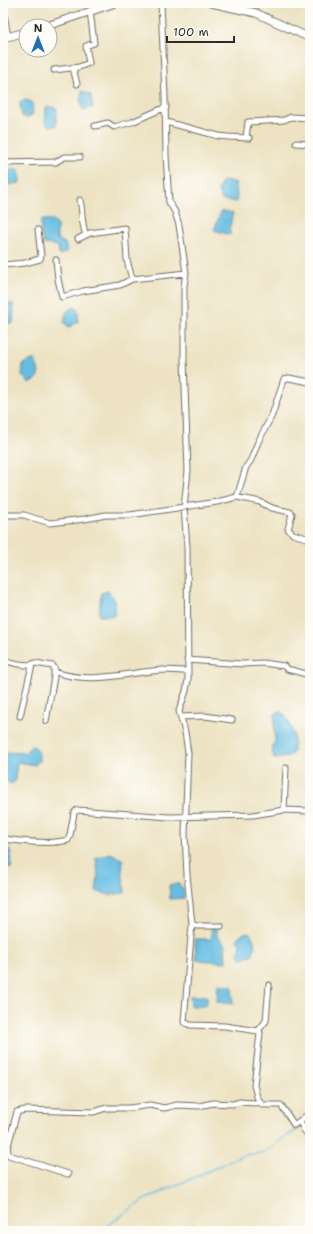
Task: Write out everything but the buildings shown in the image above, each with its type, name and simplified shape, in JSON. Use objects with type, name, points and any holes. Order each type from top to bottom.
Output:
[{"type":"main road","points":[[58,22],[115,3]]},
{"type":"main road","points":[[211,3],[256,13],[310,38]]},
{"type":"main road","points":[[5,37],[18,34]]},
{"type":"street","points":[[161,3],[169,202],[175,212],[179,225],[186,273],[184,286],[184,359],[188,471],[184,507],[187,547],[187,671],[186,691],[179,711],[185,732],[188,752],[185,816],[187,875],[192,924],[184,1022],[190,1025],[225,1026],[258,1031]]},
{"type":"street","points":[[3,8],[5,37]]},
{"type":"street","points":[[54,70],[79,67],[89,63],[86,46],[94,43],[90,11]]},
{"type":"street","points":[[73,68],[77,84]]},
{"type":"street","points":[[95,126],[108,123],[114,127],[132,122],[166,107]]},
{"type":"street","points":[[166,122],[224,137],[247,138],[248,122],[284,120],[291,117],[310,118]]},
{"type":"street","points":[[296,143],[310,144]]},
{"type":"street","points":[[3,162],[56,162],[64,157],[80,157]]},
{"type":"street","points":[[80,200],[83,209],[82,228],[86,234]]},
{"type":"street","points":[[78,239],[90,233],[125,228],[126,260],[132,279]]},
{"type":"street","points":[[3,266],[25,264],[40,259],[41,256],[38,230]]},
{"type":"street","points":[[56,260],[62,297],[83,291],[120,285],[132,279],[186,273]]},
{"type":"street","points":[[237,497],[246,467],[251,460],[258,442],[272,415],[284,379],[289,378],[310,382]]},
{"type":"street","points":[[3,400],[3,408]]},
{"type":"street","points":[[3,515],[24,515],[50,523],[106,515],[130,515],[217,502],[237,497],[260,502],[272,508],[290,512],[292,514],[288,529],[293,534],[310,539]]},
{"type":"street","points":[[3,660],[32,665],[35,663],[53,666]]},
{"type":"street","points":[[187,660],[243,664],[263,663],[284,666],[287,669],[310,675]]},
{"type":"street","points":[[20,716],[32,665]]},
{"type":"street","points":[[53,666],[56,672],[84,677],[107,677],[162,670],[187,671]]},
{"type":"street","points":[[46,721],[54,677],[53,666]]},
{"type":"street","points":[[181,717],[205,716],[232,720]]},
{"type":"street","points":[[284,810],[286,768]]},
{"type":"street","points":[[3,839],[23,842],[61,842],[68,840],[74,813],[77,810],[170,817],[254,815],[284,810],[310,811]]},
{"type":"street","points":[[192,924],[197,926],[221,926]]},
{"type":"street","points":[[258,1031],[266,1021],[269,985]]},
{"type":"street","points":[[258,1031],[260,1033],[254,1085],[260,1102],[262,1105],[281,1105],[294,1125],[310,1113]]},
{"type":"street","points":[[68,1174],[9,1155],[7,1148],[17,1112],[25,1110],[94,1112],[106,1108],[130,1108],[150,1105],[164,1108],[178,1105],[260,1102]]},
{"type":"street","points":[[300,1122],[304,1130],[310,1136]]},
{"type":"street","points":[[236,1231],[240,1231]]},
{"type":"water","points":[[82,91],[91,95],[93,107],[83,110],[80,100]]},
{"type":"water","points":[[26,100],[32,102],[33,114],[27,118],[22,116],[20,107],[20,101]]},
{"type":"water","points":[[46,107],[57,109],[56,126],[49,126],[45,122]]},
{"type":"water","points":[[3,168],[19,169],[20,183],[6,185]]},
{"type":"water","points":[[222,181],[235,182],[237,194],[236,202],[222,200],[218,191]]},
{"type":"water","points":[[221,211],[233,213],[230,226],[230,235],[214,230]]},
{"type":"water","points":[[41,220],[53,220],[57,225],[57,239],[65,243],[67,252],[59,255],[58,246],[44,244],[41,233]]},
{"type":"water","points":[[3,303],[13,304],[13,323],[3,324]]},
{"type":"water","points":[[76,307],[78,312],[78,322],[69,327],[64,323],[66,314],[68,310]]},
{"type":"water","points":[[35,359],[39,372],[37,379],[29,383],[22,376],[23,364]]},
{"type":"water","points":[[108,591],[114,600],[114,616],[99,616],[101,593]]},
{"type":"water","points":[[280,711],[285,715],[292,732],[294,741],[293,752],[288,757],[274,759],[273,745],[275,743],[275,714]]},
{"type":"water","points":[[32,746],[38,750],[39,761],[35,765],[17,762],[15,781],[11,784],[3,780],[3,752],[25,753]]},
{"type":"water","points":[[3,843],[8,847],[11,854],[11,868],[3,869]]},
{"type":"water","points":[[111,853],[123,860],[122,870],[125,893],[110,895],[96,891],[98,874],[96,858]]},
{"type":"water","points":[[179,884],[183,889],[184,898],[170,899],[169,885]]},
{"type":"water","points":[[211,928],[217,929],[217,936],[225,945],[226,962],[196,960],[195,939],[210,939],[212,937]]},
{"type":"water","points":[[247,932],[252,936],[255,947],[251,956],[248,955],[245,959],[242,959],[238,953],[241,946],[237,940],[240,935]]},
{"type":"water","points":[[218,984],[232,986],[233,1004],[217,1002]]},
{"type":"water","points":[[190,996],[207,996],[207,1001],[204,1006],[191,1006]]},
{"type":"waterway","points":[[304,1126],[310,1122]]},
{"type":"waterway","points":[[100,1231],[142,1201],[241,1156],[265,1152],[285,1137],[301,1128]]}]
